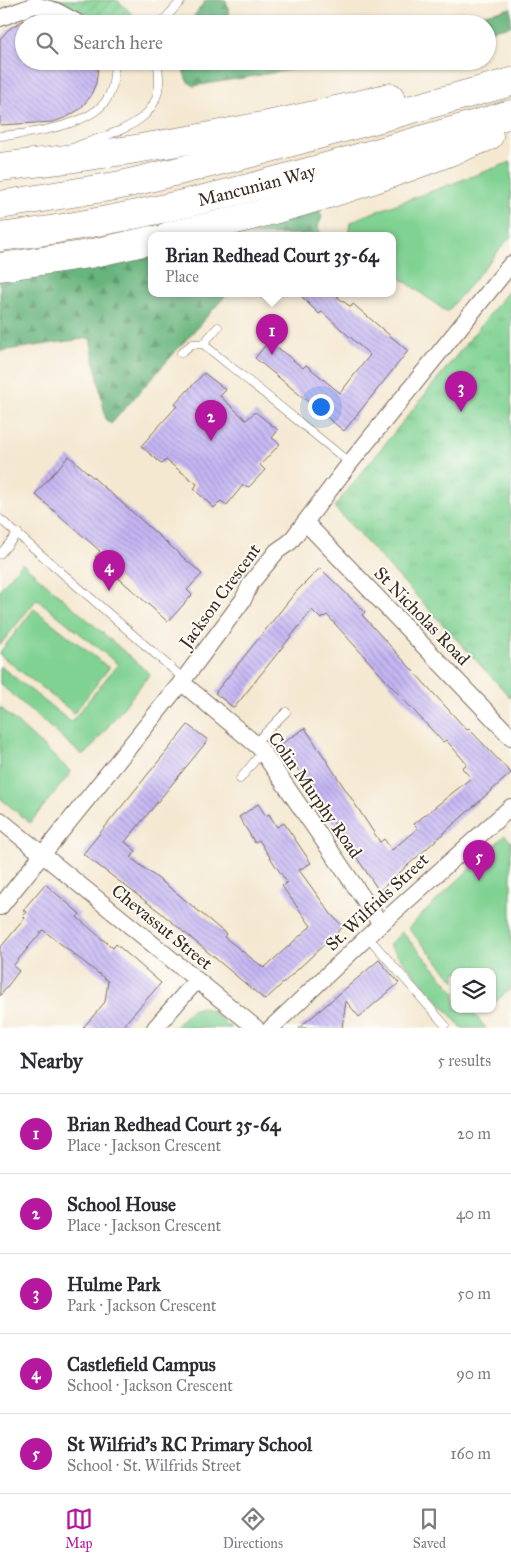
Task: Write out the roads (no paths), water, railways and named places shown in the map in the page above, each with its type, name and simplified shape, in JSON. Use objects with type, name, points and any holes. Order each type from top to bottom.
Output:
[{"type":"highway","points":[[0,167],[146,147],[256,127],[472,76],[511,71]]},
{"type":"highway","name":"Mancunian Way","points":[[0,205],[93,191],[149,178],[252,153],[511,82]]},
{"type":"highway","name":"Mancunian Way","points":[[0,238],[76,228],[128,217],[316,170],[511,114]]},
{"type":"highway","points":[[184,232],[293,204],[434,159],[511,127]]},
{"type":"highway","points":[[0,266],[89,254],[148,241]]},
{"type":"street","points":[[0,18],[35,5],[63,15]]},
{"type":"street","name":"Jackson Crescent","points":[[0,907],[182,681],[242,600],[251,583],[277,551],[290,542],[350,463],[511,264]]},
{"type":"street","name":"St Nicholas Road","points":[[305,522],[511,737]]},
{"type":"street","name":"Colin Murphy Road","points":[[182,681],[259,747],[381,924]]},
{"type":"street","name":"St. Wilfrids Street","points":[[272,1028],[381,924],[511,807]]},
{"type":"street","name":"Chevassut Street","points":[[0,820],[256,1028]]},
{"type":"street","points":[[155,1028],[196,981]]},
{"type":"lane","points":[[170,15],[182,0]]},
{"type":"lane","points":[[0,136],[26,134],[86,117],[107,100],[111,89],[114,70]]},
{"type":"lane","points":[[72,148],[123,128],[146,116],[154,107],[160,84],[158,70]]},
{"type":"lane","points":[[29,164],[63,151]]},
{"type":"lane","points":[[203,344],[218,327]]},
{"type":"lane","points":[[181,353],[192,344],[203,344],[350,463]]},
{"type":"lane","points":[[0,519],[18,533],[182,681]]},
{"type":"lane","points":[[0,554],[18,533]]},
{"type":"lane","points":[[240,779],[259,747],[286,712]]},
{"type":"lane","points":[[368,937],[445,1026]]},
{"type":"place","name":"Brian Redhead Court 35-64","points":[[272,355]]},
{"type":"place","name":"Hulme Park","points":[[461,412]]},
{"type":"place","name":"School House","points":[[211,441]]},
{"type":"place","name":"Castlefield Campus","points":[[109,591]]},
{"type":"place","name":"St Wilfrid's RC Primary School","points":[[479,881]]}]
